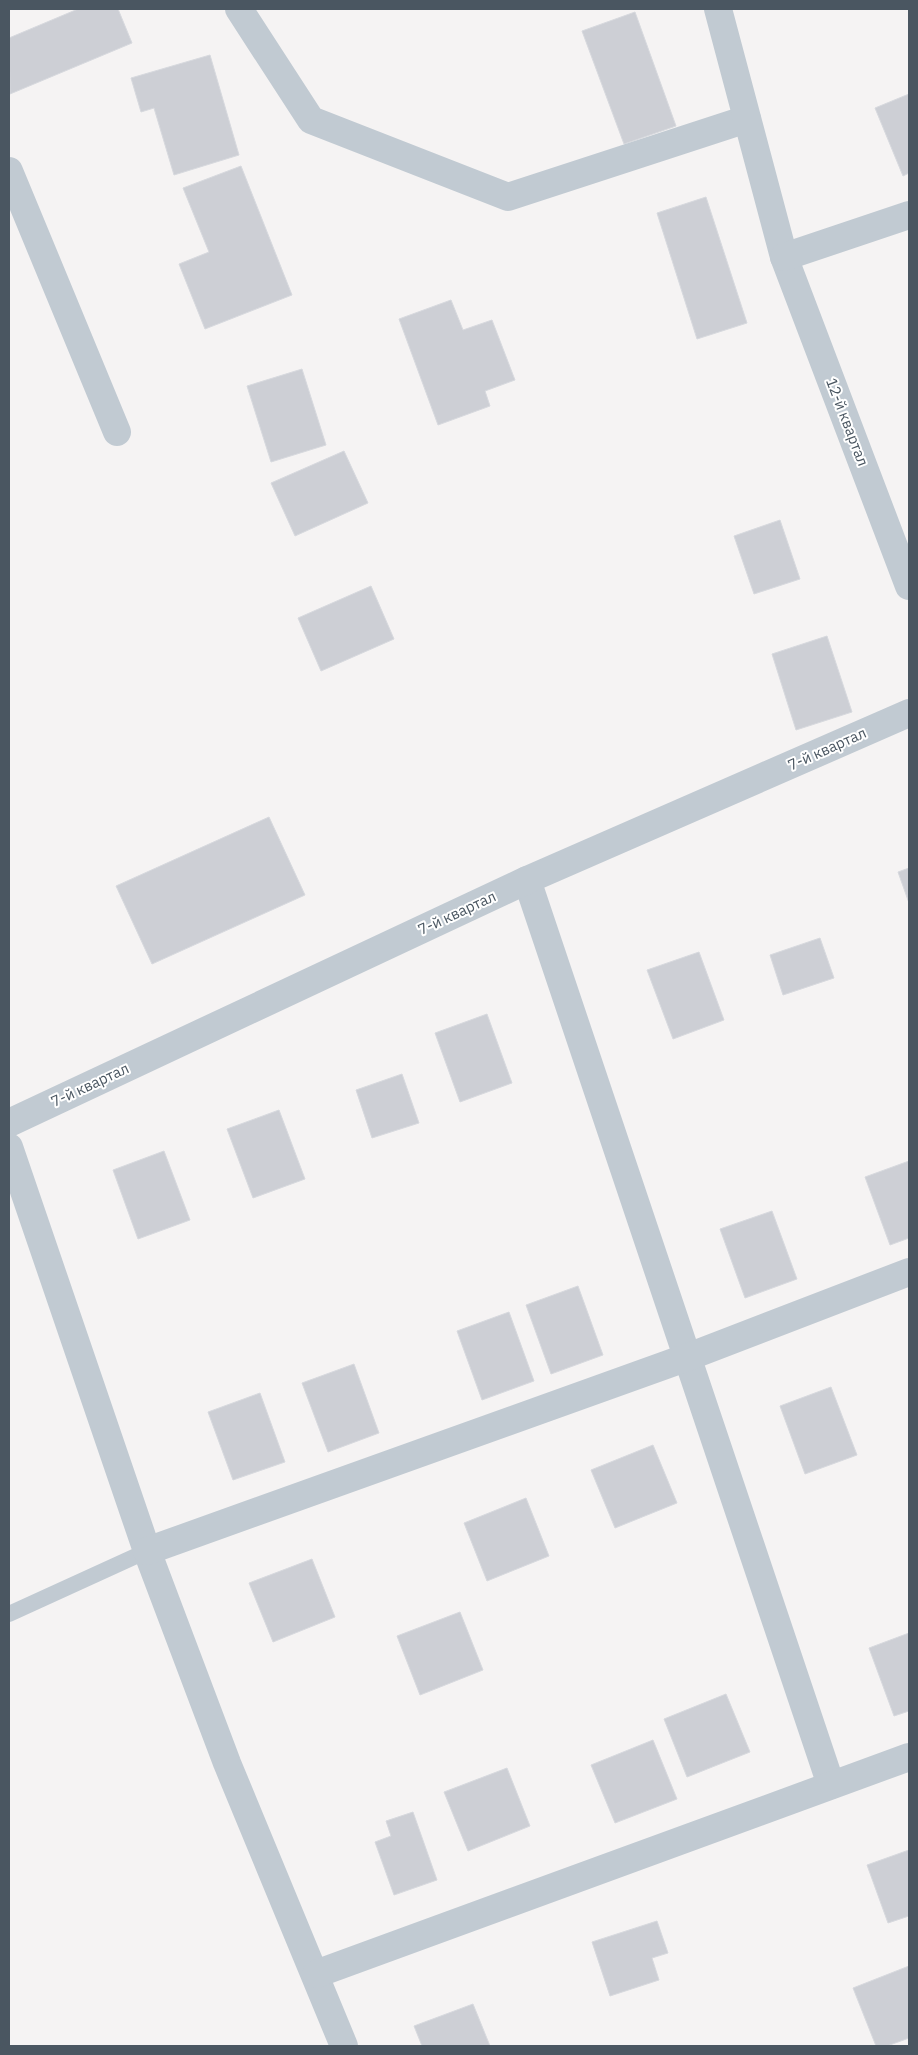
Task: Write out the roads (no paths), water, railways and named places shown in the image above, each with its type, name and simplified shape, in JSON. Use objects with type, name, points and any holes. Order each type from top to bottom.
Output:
[{"type":"street","points":[[239,9],[311,120],[508,197],[747,118]]},
{"type":"street","name":"12-й квартал","points":[[718,9],[784,257],[909,586]]},
{"type":"street","points":[[9,171],[117,432]]},
{"type":"street","points":[[784,257],[909,215]]},
{"type":"street","name":"7-й квартал","points":[[9,1123],[527,880],[909,713]]},
{"type":"street","points":[[527,880],[831,1785]]},
{"type":"street","points":[[9,1147],[147,1551],[227,1763],[316,1974],[344,2046]]},
{"type":"street","points":[[147,1551],[688,1357],[909,1272]]},
{"type":"street","points":[[316,1974],[909,1757]]},
{"type":"lane","points":[[9,1614],[147,1551]]}]
